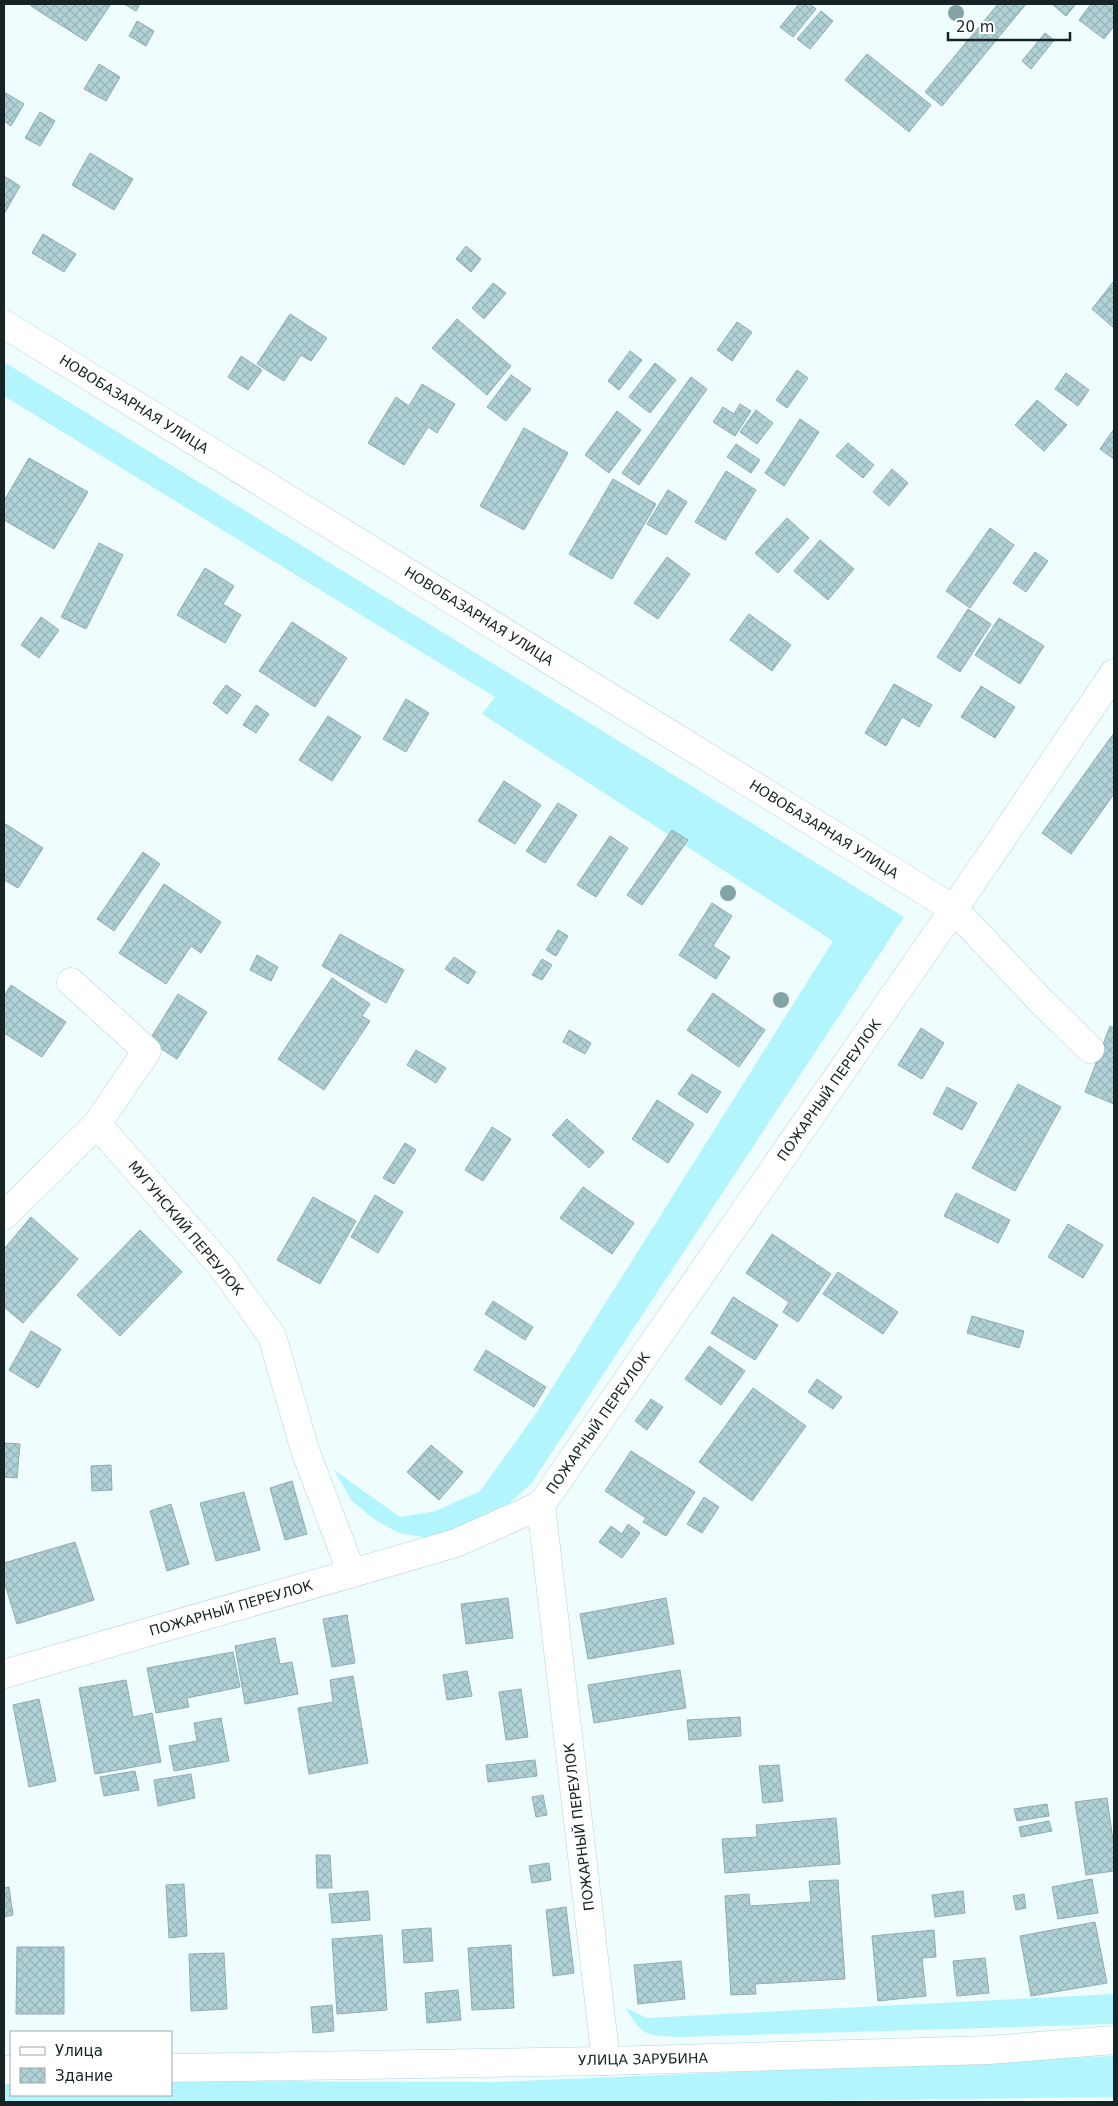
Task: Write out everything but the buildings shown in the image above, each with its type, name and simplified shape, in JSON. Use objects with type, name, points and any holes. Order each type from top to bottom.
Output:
[{"type":"street","name":"НОВОБАЗАРНАЯ УЛИЦА","points":[[4,324],[954,909],[1041,1001],[1090,1049]]},
{"type":"street","name":"ПОЖАРНЫЙ ПЕРЕУЛОК","points":[[4,1674],[456,1543],[541,1505],[954,909],[1114,672]]},
{"type":"street","points":[[4,1216],[97,1124],[147,1051],[71,982]]},
{"type":"street","name":"МУГУНСКИЙ ПЕРЕУЛОК","points":[[97,1124],[223,1268],[272,1336],[305,1450],[352,1574]]},
{"type":"street","name":"ПОЖАРНЫЙ ПЕРЕУЛОК","points":[[541,1505],[606,2060]]},
{"type":"street","name":"УЛИЦА ЗАРУБИНА","points":[[172,2068],[606,2060],[989,2050],[1114,2040]]},
{"type":"shaded area","points":[[4,362],[904,917],[531,1484],[498,1513],[473,1525],[429,1538],[399,1533],[374,1519],[352,1501],[334,1470],[400,1517],[436,1511],[480,1491],[537,1412],[833,941],[482,714],[495,697],[4,396]]},
{"type":"shaded area","points":[[1114,1994],[1114,2024],[680,2037],[647,2033],[637,2025],[626,2008],[647,2018]]},
{"type":"shaded area","points":[[1114,2056],[1114,2097],[750,2102],[4,2102],[4,2080],[10,2080],[10,2096],[172,2096],[172,2081],[495,2082]]}]
